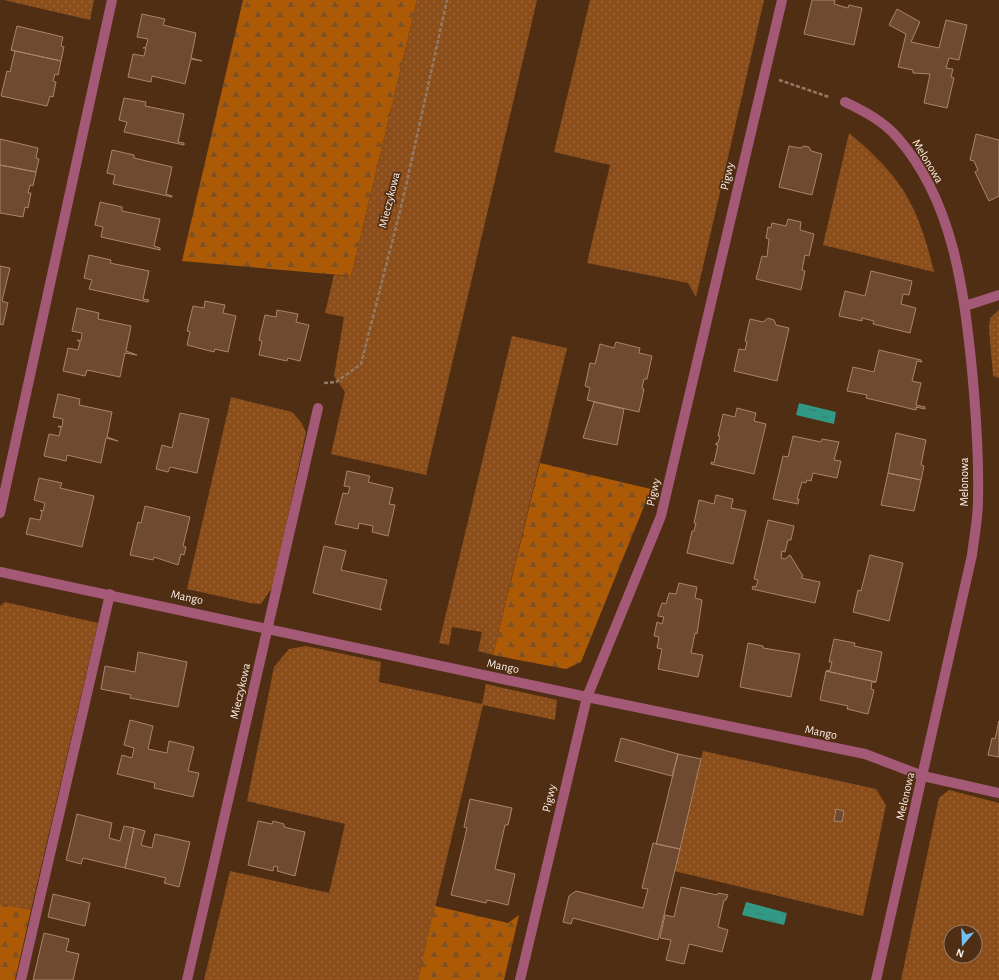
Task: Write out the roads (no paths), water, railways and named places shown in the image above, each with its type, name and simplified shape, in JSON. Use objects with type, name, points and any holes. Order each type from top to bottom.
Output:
[{"type":"street","points":[[0,513],[112,0]]},
{"type":"street","name":"Pigwy","points":[[520,980],[587,697],[661,516],[763,75],[782,0]]},
{"type":"street","name":"Melonowa","points":[[845,102],[868,113],[887,127],[906,148],[925,178],[949,236],[965,306],[975,402],[978,502],[972,555],[876,980]]},
{"type":"street","points":[[965,306],[999,295]]},
{"type":"street","name":"Mieczykowa","points":[[187,980],[318,408]]},
{"type":"street","name":"Mango","points":[[0,572],[110,594],[587,697],[865,754],[923,776],[999,793]]},
{"type":"street","points":[[21,980],[110,594]]},
{"type":"water","points":[[799,403],[836,412],[834,424],[796,415]]},
{"type":"water","points":[[746,902],[787,913],[784,925],[742,915]]}]
